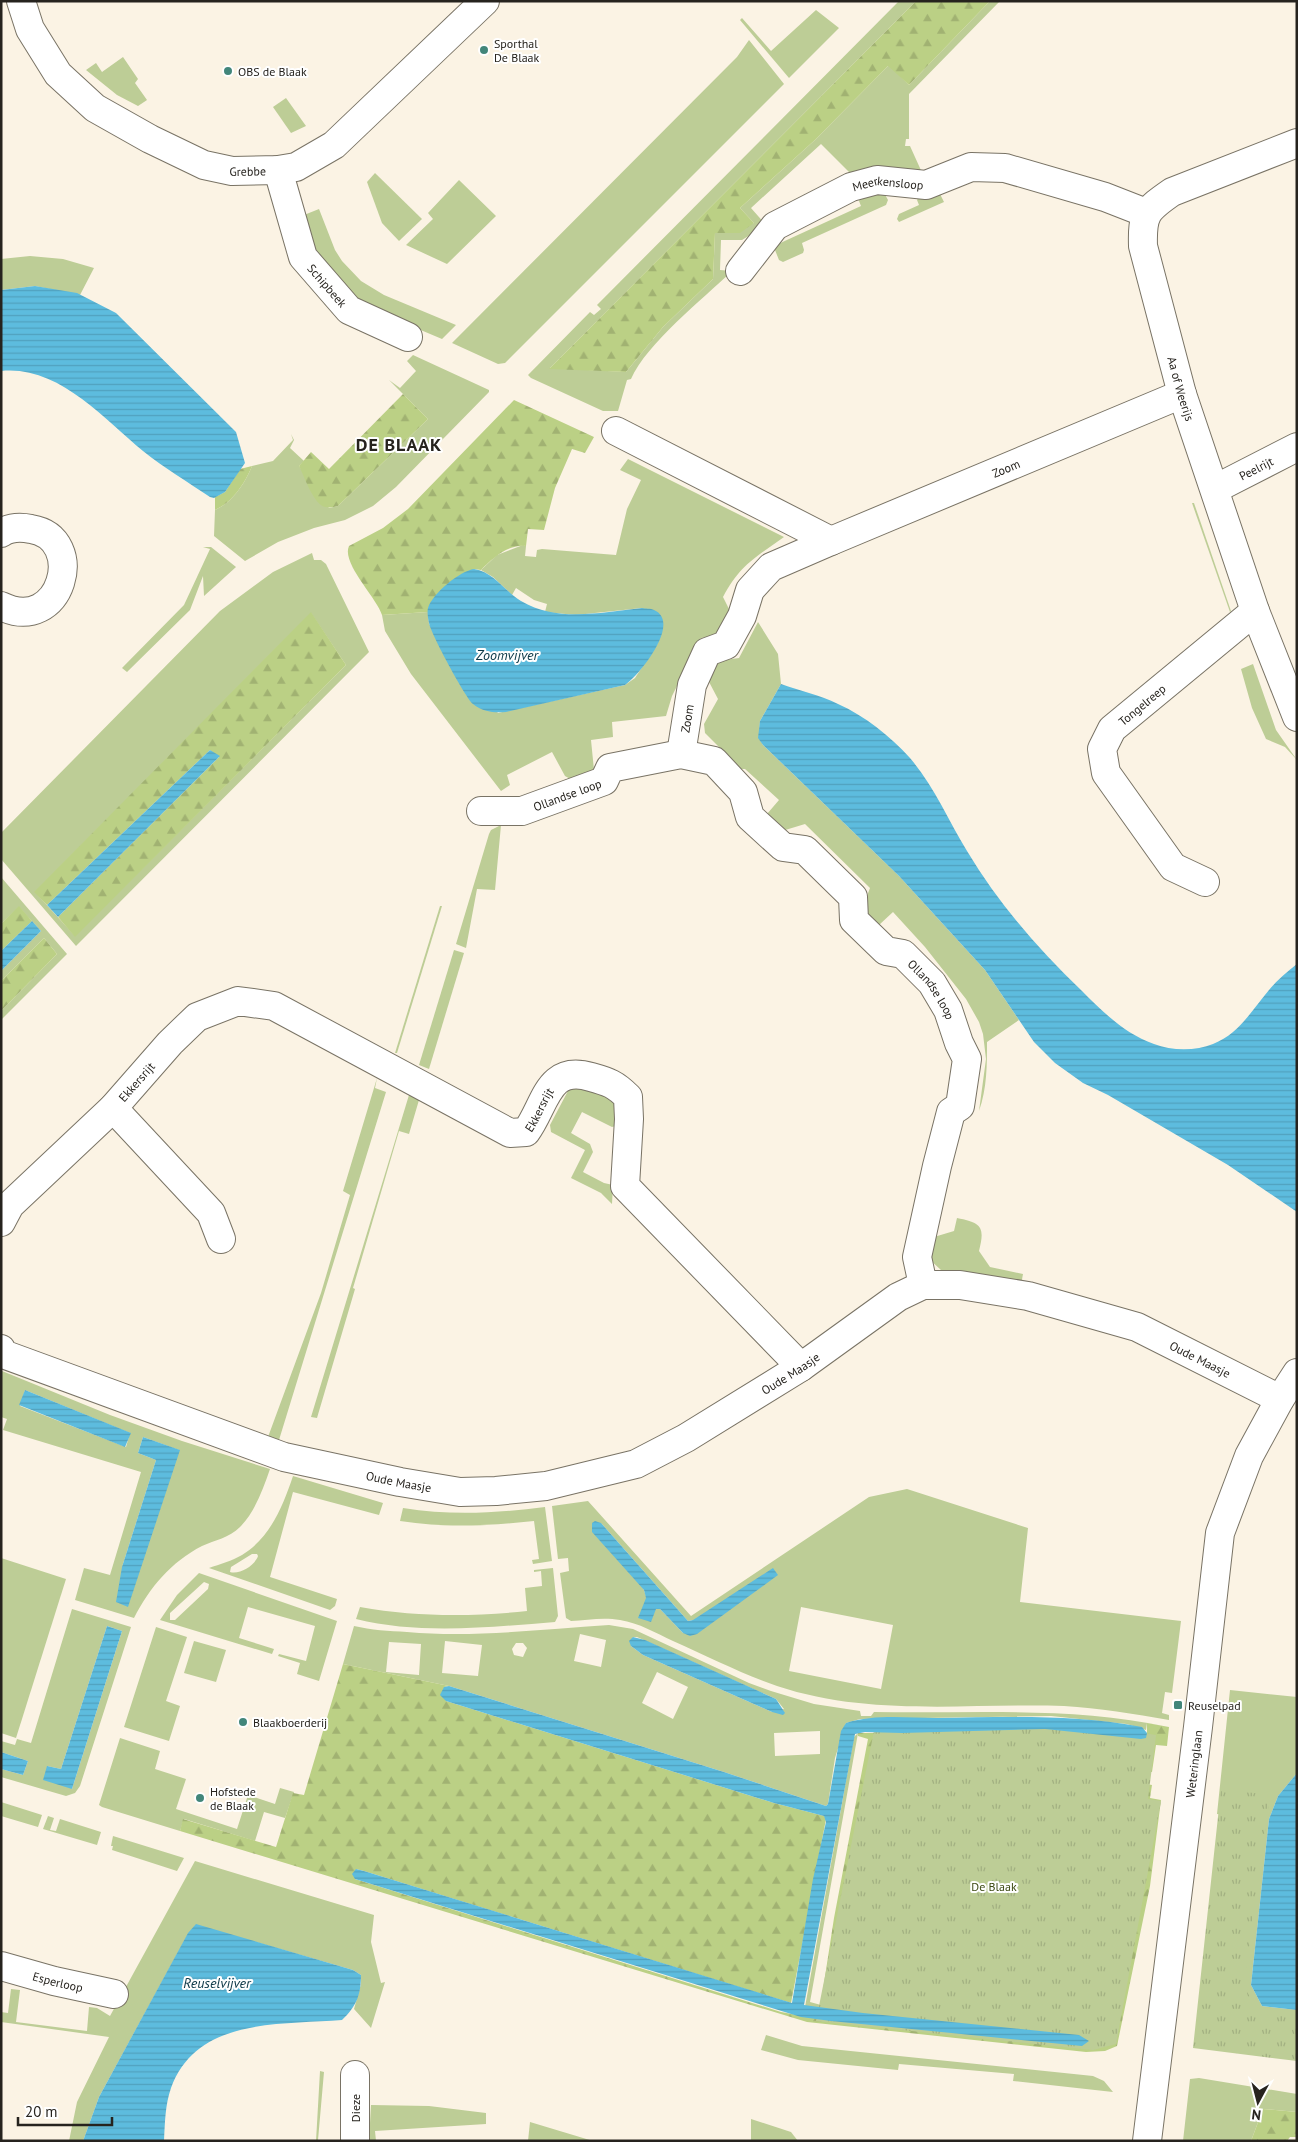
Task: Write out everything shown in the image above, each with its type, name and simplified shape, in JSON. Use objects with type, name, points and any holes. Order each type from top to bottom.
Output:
[{"type":"street","name":"Grebbe","points":[[21,1],[30,30],[58,74],[95,108],[150,139],[204,165],[232,171],[278,170],[296,167],[334,145],[485,1]]},
{"type":"street","points":[[1146,213],[1157,202],[1172,192],[1297,143]]},
{"type":"street","name":"Meerkensloop","points":[[740,271],[775,226],[851,187],[877,180],[926,185],[971,167],[1005,168],[1105,197],[1146,213]]},
{"type":"street","name":"Schipbeek","points":[[278,170],[303,257],[349,310],[408,337]]},
{"type":"street","name":"Aa of Weerijs","points":[[1146,213],[1142,229],[1143,246],[1182,394],[1255,611],[1297,717]]},
{"type":"street","name":"Zoom","points":[[681,754],[692,686],[707,652],[726,645],[742,616],[750,590],[771,567],[1182,394]]},
{"type":"street","points":[[616,431],[831,541]]},
{"type":"street","name":"Peelrijt","points":[[1215,489],[1297,447]]},
{"type":"street","points":[[1,533],[21,527],[36,530],[49,537],[58,549],[63,563],[63,577],[58,590],[49,601],[37,609],[9,610],[1,606]]},
{"type":"street","name":"Tongelreep","points":[[1205,882],[1173,867],[1106,773],[1102,750],[1112,729],[1255,611]]},
{"type":"street","name":"Ollandse loop","points":[[481,811],[522,811],[604,782],[610,768],[681,754],[714,761],[743,792],[750,817],[783,847],[805,850],[854,897],[854,920],[886,952],[903,954],[932,983],[948,1010],[958,1044],[967,1059],[960,1106],[952,1112],[937,1166],[917,1257],[923,1285]]},
{"type":"street","name":"Ekkersrijt","points":[[1,1222],[10,1205],[113,1108],[170,1043],[197,1017],[238,1001],[274,1006],[510,1133],[526,1132],[536,1118],[549,1089],[561,1077],[578,1074],[615,1084],[628,1097],[629,1119],[625,1186],[801,1367]]},
{"type":"street","name":"Ekkersrijt","points":[[113,1108],[211,1213],[221,1239]]},
{"type":"street","name":"Oude Maasje","points":[[1,1348],[3,1354],[284,1457],[400,1482],[460,1492],[496,1491],[546,1486],[636,1464],[686,1438],[801,1367],[898,1297],[923,1285],[960,1285],[1028,1296],[1137,1327],[1280,1399]]},
{"type":"street","name":"Weteringlaan","points":[[1147,2141],[1220,1533],[1249,1456],[1297,1372]]},
{"type":"street","name":"Esperloop","points":[[1,1966],[54,1981],[114,1994]]},
{"type":"street","name":"Dieze","points":[[355,2075],[355,2141]]},
{"type":"green space","points":[[899,1],[916,1],[550,368],[626,372],[663,327],[713,279],[715,233],[754,223],[740,208],[816,139],[889,65],[909,85],[990,1],[1000,1],[909,94],[909,139],[906,139],[905,146],[910,146],[924,177],[855,178],[821,144],[751,208],[766,225],[742,240],[721,240],[720,270],[732,271],[662,336],[649,351],[631,379],[627,380],[618,411],[603,411],[531,378],[528,375],[590,312],[594,315],[601,309],[597,305]]},
{"type":"green space","points":[[916,1],[990,1],[909,85],[888,66],[816,139],[740,208],[754,223],[740,233],[715,233],[713,279],[663,327],[626,372],[549,369]]},
{"type":"green space","points":[[816,10],[839,28],[789,78],[740,20],[742,18],[771,51]]},
{"type":"green space","points":[[749,40],[784,84],[505,363],[498,364],[452,343],[737,57]]},
{"type":"green space","points":[[123,57],[138,79],[135,83],[147,100],[138,106],[117,95],[86,70],[96,63],[102,72]]},
{"type":"green space","points":[[286,98],[306,126],[291,133],[273,107]]},
{"type":"green space","points":[[375,173],[422,219],[399,241],[382,223],[367,182]]},
{"type":"green space","points":[[459,180],[496,216],[447,264],[406,245],[433,219],[428,213]]},
{"type":"green space","points":[[938,190],[944,202],[899,222],[897,219],[899,214],[919,205],[917,200],[919,196]]},
{"type":"green space","points":[[883,191],[888,200],[886,205],[802,243],[803,253],[783,262],[779,260],[775,250],[776,245],[861,206],[859,201],[861,196]]},
{"type":"green space","points":[[319,209],[335,250],[342,261],[361,281],[384,295],[456,325],[442,339],[378,312],[354,298],[318,256],[304,215]]},
{"type":"green space","points":[[30,256],[63,259],[94,268],[80,295],[35,286],[1,290],[1,259]]},
{"type":"green space","points":[[413,355],[489,390],[489,392],[396,487],[373,506],[345,520],[314,528],[278,542],[245,561],[214,536],[215,510],[233,497],[246,479],[252,466],[273,461],[293,440],[291,434],[294,440],[290,448],[304,461],[299,466],[329,508],[338,506],[428,419],[389,380],[400,388],[416,371],[407,361]]},
{"type":"green space","points":[[403,394],[428,419],[338,506],[325,507],[321,505],[313,496],[299,466],[311,452],[329,469]]},
{"type":"green space","points":[[514,400],[594,437],[585,453],[572,449],[555,488],[544,530],[528,529],[526,546],[513,547],[496,557],[481,570],[474,569],[428,608],[428,612],[382,615],[350,562],[349,546],[383,528],[408,509]]},
{"type":"green space","points":[[628,459],[784,537],[749,562],[729,586],[723,597],[732,615],[723,635],[701,638],[672,696],[666,716],[612,722],[613,737],[591,740],[594,770],[572,780],[565,776],[552,752],[507,775],[510,785],[501,791],[411,674],[385,631],[382,615],[428,612],[429,624],[498,713],[625,685],[635,678],[658,643],[642,608],[576,615],[545,612],[547,604],[534,600],[516,588],[512,595],[493,577],[481,570],[497,555],[523,545],[526,546],[525,556],[536,557],[537,550],[542,549],[616,555],[627,509],[641,480],[620,470]]},
{"type":"green space","points":[[252,466],[246,479],[233,497],[215,510],[215,497],[225,492],[240,469]]},
{"type":"green space","points":[[1192,503],[1194,503],[1230,612]]},
{"type":"green space","points":[[203,547],[211,547],[236,567],[204,596],[203,576],[190,610],[127,672],[122,668],[184,605],[210,549]]},
{"type":"green space","points":[[312,553],[314,560],[321,560],[326,564],[369,652],[76,946],[1,859],[1,833],[220,611],[273,572]],"holes":[[[311,613],[346,665],[75,936],[35,892]]]},
{"type":"green space","points":[[311,612],[346,665],[75,937],[58,917],[219,757],[210,750],[47,905],[34,892]]},
{"type":"green space","points":[[758,622],[778,654],[781,684],[760,721],[759,738],[763,745],[899,876],[985,970],[1019,1020],[987,1042],[987,1068],[979,1111],[986,1059],[983,1034],[979,1022],[966,999],[925,947],[893,912],[879,925],[862,909],[870,888],[805,824],[782,831],[767,814],[779,800],[745,769],[736,769],[720,754],[721,749],[705,733],[704,724],[718,699],[708,680],[717,661],[739,658]]},
{"type":"green space","points":[[1253,664],[1276,730],[1297,760],[1285,747],[1266,739],[1252,708],[1241,669]]},
{"type":"green space","points":[[501,825],[495,890],[477,889],[466,948],[456,944],[489,834],[491,830]]},
{"type":"green space","points":[[1,877],[67,954],[1,1020],[1,1011],[57,954],[44,938],[1,981],[1,971],[41,931],[19,907],[1,924]]},
{"type":"green space","points":[[19,906],[32,921],[1,951],[1,924]]},
{"type":"green space","points":[[440,906],[442,906],[397,1053],[395,1053]]},
{"type":"green space","points":[[44,938],[57,954],[1,1011],[1,981]]},
{"type":"green space","points":[[454,950],[464,953],[429,1069],[419,1065]]},
{"type":"green space","points":[[377,1078],[375,1088],[386,1092],[279,1440],[268,1437],[321,1293],[350,1195],[343,1191]]},
{"type":"green space","points":[[572,1086],[615,1098],[616,1126],[612,1127],[582,1112],[571,1133],[590,1144],[593,1152],[583,1172],[604,1183],[613,1185],[612,1204],[601,1193],[571,1178],[585,1150],[551,1132],[550,1125]]},
{"type":"green space","points":[[409,1095],[419,1100],[409,1134],[399,1131],[317,1418],[311,1417]]},
{"type":"green space","points":[[957,1218],[972,1222],[980,1227],[982,1236],[979,1251],[990,1267],[1023,1274],[1021,1285],[941,1273],[941,1270],[928,1258],[934,1237],[954,1231]]},
{"type":"green space","points":[[2,1371],[110,1415],[182,1441],[270,1469],[254,1507],[240,1527],[227,1536],[191,1552],[171,1568],[154,1586],[134,1618],[75,1600],[84,1568],[110,1575],[141,1472],[3,1430],[7,1419],[1,1417]],"holes":[[[25,1390],[130,1433],[126,1447],[20,1406]],[[143,1437],[179,1450],[122,1567],[156,1460],[138,1453]]]},
{"type":"green space","points":[[293,1476],[383,1503],[379,1515],[293,1492],[270,1577],[337,1599],[335,1606],[330,1610],[209,1568],[242,1555],[260,1540],[280,1510]],"holes":[[[252,1554],[257,1554],[258,1556],[254,1563],[247,1568],[234,1573],[230,1572],[231,1567]]]},
{"type":"green space","points":[[907,1489],[1028,1528],[1020,1602],[1181,1621],[1172,1693],[1165,1692],[1162,1713],[1169,1715],[1169,1720],[1064,1706],[919,1706],[847,1702],[812,1696],[777,1686],[634,1623],[614,1619],[571,1621],[566,1618],[560,1573],[569,1571],[568,1558],[558,1559],[552,1506],[588,1501],[691,1616],[869,1497]],"holes":[[[601,1523],[688,1621],[693,1620],[683,1633],[660,1609],[654,1607],[649,1602],[644,1590]],[[801,1607],[893,1625],[881,1689],[789,1671]]]},
{"type":"green space","points":[[545,1507],[552,1561],[533,1564],[532,1560],[539,1559],[534,1521],[500,1524],[434,1525],[400,1521],[403,1508],[474,1513]]},
{"type":"green space","points":[[1,1558],[66,1579],[16,1738],[1,1733]]},
{"type":"green space","points":[[553,1568],[558,1616],[555,1622],[430,1628],[380,1624],[356,1619],[360,1607],[402,1613],[444,1615],[527,1611],[525,1588],[542,1586],[541,1571],[534,1572],[534,1570]]},
{"type":"green space","points":[[199,1573],[337,1621],[319,1681],[297,1674],[300,1663],[278,1656],[279,1654],[306,1661],[315,1626],[248,1607],[239,1638],[274,1649],[272,1654],[160,1620],[177,1595]],"holes":[[[204,1582],[209,1584],[208,1589],[175,1620],[170,1620],[170,1613]]]},
{"type":"green space","points":[[72,1609],[131,1627],[80,1786],[75,1793],[66,1796],[1,1777],[1,1769],[23,1775],[28,1761],[1,1752],[1,1741],[15,1745],[17,1739],[31,1743]],"holes":[[[107,1626],[122,1631],[72,1789],[47,1766],[61,1769]]]},
{"type":"green space","points":[[609,1625],[633,1629],[749,1683],[771,1691],[814,1704],[860,1711],[861,1716],[871,1716],[874,1712],[1022,1712],[1132,1720],[1147,1723],[1146,1730],[1127,1724],[1051,1716],[860,1719],[846,1723],[835,1758],[828,1804],[826,1806],[449,1686],[343,1664],[354,1626],[387,1631],[458,1634]],"holes":[[[580,1634],[606,1640],[601,1667],[574,1661]],[[633,1637],[637,1637],[776,1699],[784,1709],[772,1712],[643,1655],[631,1646]],[[445,1641],[482,1645],[478,1676],[442,1673]],[[389,1642],[421,1644],[419,1675],[386,1672]],[[516,1643],[523,1643],[527,1648],[523,1657],[514,1655],[512,1649]],[[657,1672],[688,1687],[673,1719],[642,1703]],[[820,1731],[820,1754],[775,1756],[774,1733]]]},
{"type":"green space","points":[[156,1627],[187,1637],[166,1701],[180,1706],[169,1741],[124,1727]]},
{"type":"green space","points":[[194,1641],[226,1650],[216,1682],[184,1673]]},
{"type":"green space","points":[[343,1664],[449,1686],[444,1687],[446,1701],[774,1803],[824,1816],[826,1819],[791,2003],[364,1871],[356,1869],[355,1879],[781,2012],[831,2021],[820,2009],[834,1918],[868,1739],[858,1736],[858,1733],[1147,1733],[1147,1723],[1169,1727],[1167,1746],[1156,1745],[1152,1772],[1141,1772],[1140,1783],[1152,1785],[1150,1798],[1161,1800],[1150,1886],[1117,2046],[1105,2051],[1086,2052],[807,2022],[180,1831],[183,1819],[276,1847],[293,1793],[304,1795]]},
{"type":"green space","points":[[1230,1690],[1297,1697],[1297,1773],[1278,1796],[1269,1819],[1251,1985],[1262,2006],[1297,2010],[1297,2030],[1237,2002],[1255,1818],[1217,1814]]},
{"type":"green space","name":"De Blaak","points":[[1066,1722],[1156,1735],[1148,1799],[1161,1801],[1116,2044],[1093,2050],[816,2021],[875,1726]]},
{"type":"green space","points":[[858,1733],[810,2002],[821,2005],[820,2009],[805,2007],[854,1737]]},
{"type":"green space","points":[[120,1738],[160,1751],[155,1769],[186,1779],[176,1809],[237,1829],[248,1795],[275,1804],[280,1788],[294,1792],[285,1818],[264,1812],[255,1841],[184,1819],[180,1831],[102,1807],[99,1805]]},
{"type":"green space","points":[[1221,1789],[1270,1795],[1244,1986],[1257,2010],[1297,2016],[1297,2061],[1193,2048]]},
{"type":"green space","points":[[1,1802],[42,1815],[38,1827],[1,1816]]},
{"type":"green space","points":[[48,1816],[54,1818],[50,1830],[56,1831],[60,1819],[101,1832],[97,1845],[43,1829]]},
{"type":"green space","points":[[113,1836],[184,1858],[177,1871],[112,1850]]},
{"type":"green space","points":[[195,1861],[374,1915],[371,1942],[381,1983],[385,1982],[371,2028],[354,2009],[361,1984],[361,1975],[353,1970],[196,1925],[188,1934],[99,2097],[83,2141],[69,2141],[77,2102],[109,2037],[1,2022],[1,2012],[8,2013],[11,1989],[20,1990],[16,2022],[87,2031],[89,2007],[97,2008],[110,2016]]},
{"type":"green space","points":[[766,2035],[802,2046],[1093,2076],[1104,2081],[1113,2092],[1013,2081],[1014,2074],[899,2064],[898,2070],[798,2060],[761,2050]]},
{"type":"green space","points":[[320,2071],[324,2072],[318,2140],[322,2141],[316,2141]]},
{"type":"green space","points":[[1199,2078],[1297,2094],[1297,2112],[1263,2109],[1251,2141],[1183,2141],[1190,2079]]},
{"type":"green space","points":[[371,2105],[429,2106],[486,2113],[486,2124],[375,2131],[376,2141],[369,2141]]},
{"type":"green space","points":[[1263,2109],[1297,2112],[1297,2137],[1290,2137],[1287,2141],[1251,2141]]},
{"type":"green space","points":[[751,2119],[791,2132],[798,2141],[751,2141]]},
{"type":"green space","points":[[530,2122],[593,2141],[528,2141]]},
{"type":"water","points":[[35,286],[77,293],[116,313],[236,432],[245,463],[225,492],[214,498],[210,497],[151,457],[96,410],[60,385],[42,376],[22,371],[1,371],[1,290]]},
{"type":"water","name":"Zoomvijver","points":[[474,569],[493,578],[521,601],[535,608],[550,612],[580,614],[642,608],[653,609],[661,616],[663,625],[661,636],[656,648],[640,671],[625,685],[506,712],[485,710],[473,704],[463,690],[431,629],[428,615],[428,608],[431,602],[441,590],[455,578]]},
{"type":"water","points":[[781,684],[824,698],[848,709],[886,734],[919,769],[979,870],[1020,925],[1065,975],[1098,1007],[1115,1022],[1143,1040],[1176,1049],[1192,1049],[1222,1040],[1238,1028],[1272,986],[1297,964],[1297,1212],[1228,1165],[1108,1095],[1083,1083],[1055,1063],[1034,1042],[985,970],[899,876],[763,745],[758,738],[760,721]]},
{"type":"water","points":[[210,750],[220,756],[58,917],[47,905]]},
{"type":"water","points":[[32,921],[41,931],[1,971],[1,951]]},
{"type":"water","points":[[25,1390],[131,1433],[125,1447],[19,1405]]},
{"type":"water","points":[[143,1437],[180,1450],[128,1607],[116,1602],[122,1567],[156,1460],[138,1453]]},
{"type":"water","points":[[595,1521],[601,1523],[688,1621],[693,1620],[773,1568],[778,1575],[697,1634],[690,1636],[683,1633],[660,1609],[656,1609],[651,1622],[638,1618],[646,1598],[644,1590],[592,1532],[592,1523]]},
{"type":"water","points":[[107,1626],[122,1631],[72,1789],[43,1780],[47,1766],[61,1769]]},
{"type":"water","points":[[633,1637],[645,1640],[776,1699],[785,1713],[783,1715],[772,1712],[643,1655],[631,1646],[629,1641]]},
{"type":"water","points":[[449,1686],[826,1806],[828,1804],[841,1731],[846,1723],[857,1720],[891,1717],[1040,1717],[1091,1720],[1142,1727],[1147,1733],[1146,1738],[1141,1739],[1045,1729],[902,1733],[865,1732],[855,1734],[804,2005],[863,2013],[1079,2035],[1089,2041],[1082,2046],[801,2017],[355,1879],[352,1874],[356,1869],[364,1871],[792,2003],[813,1879],[826,1822],[824,1816],[774,1803],[446,1701],[440,1695],[444,1687]]},
{"type":"water","points":[[1,1752],[28,1761],[23,1775],[1,1769]]},
{"type":"water","points":[[1297,1773],[1297,2010],[1262,2006],[1251,1985],[1269,1819],[1278,1796]]},
{"type":"water","name":"Reuselvijver","points":[[196,1924],[353,1970],[361,1975],[357,2000],[342,2020],[268,2025],[243,2029],[220,2037],[200,2048],[183,2065],[171,2088],[166,2107],[164,2141],[83,2141],[99,2097],[188,1933]]},
{"type":"place","name":"Sporthal De Blaak","points":[[484,50]]},
{"type":"place","name":"OBS de Blaak","points":[[228,71]]},
{"type":"place","name":"Reuselpad","points":[[1178,1705]]},
{"type":"place","name":"Blaakboerderij","points":[[243,1722]]},
{"type":"place","name":"Hofstede de Blaak","points":[[200,1798]]},
{"type":"district","name":"DE BLAAK","points":[[399,444]]}]
